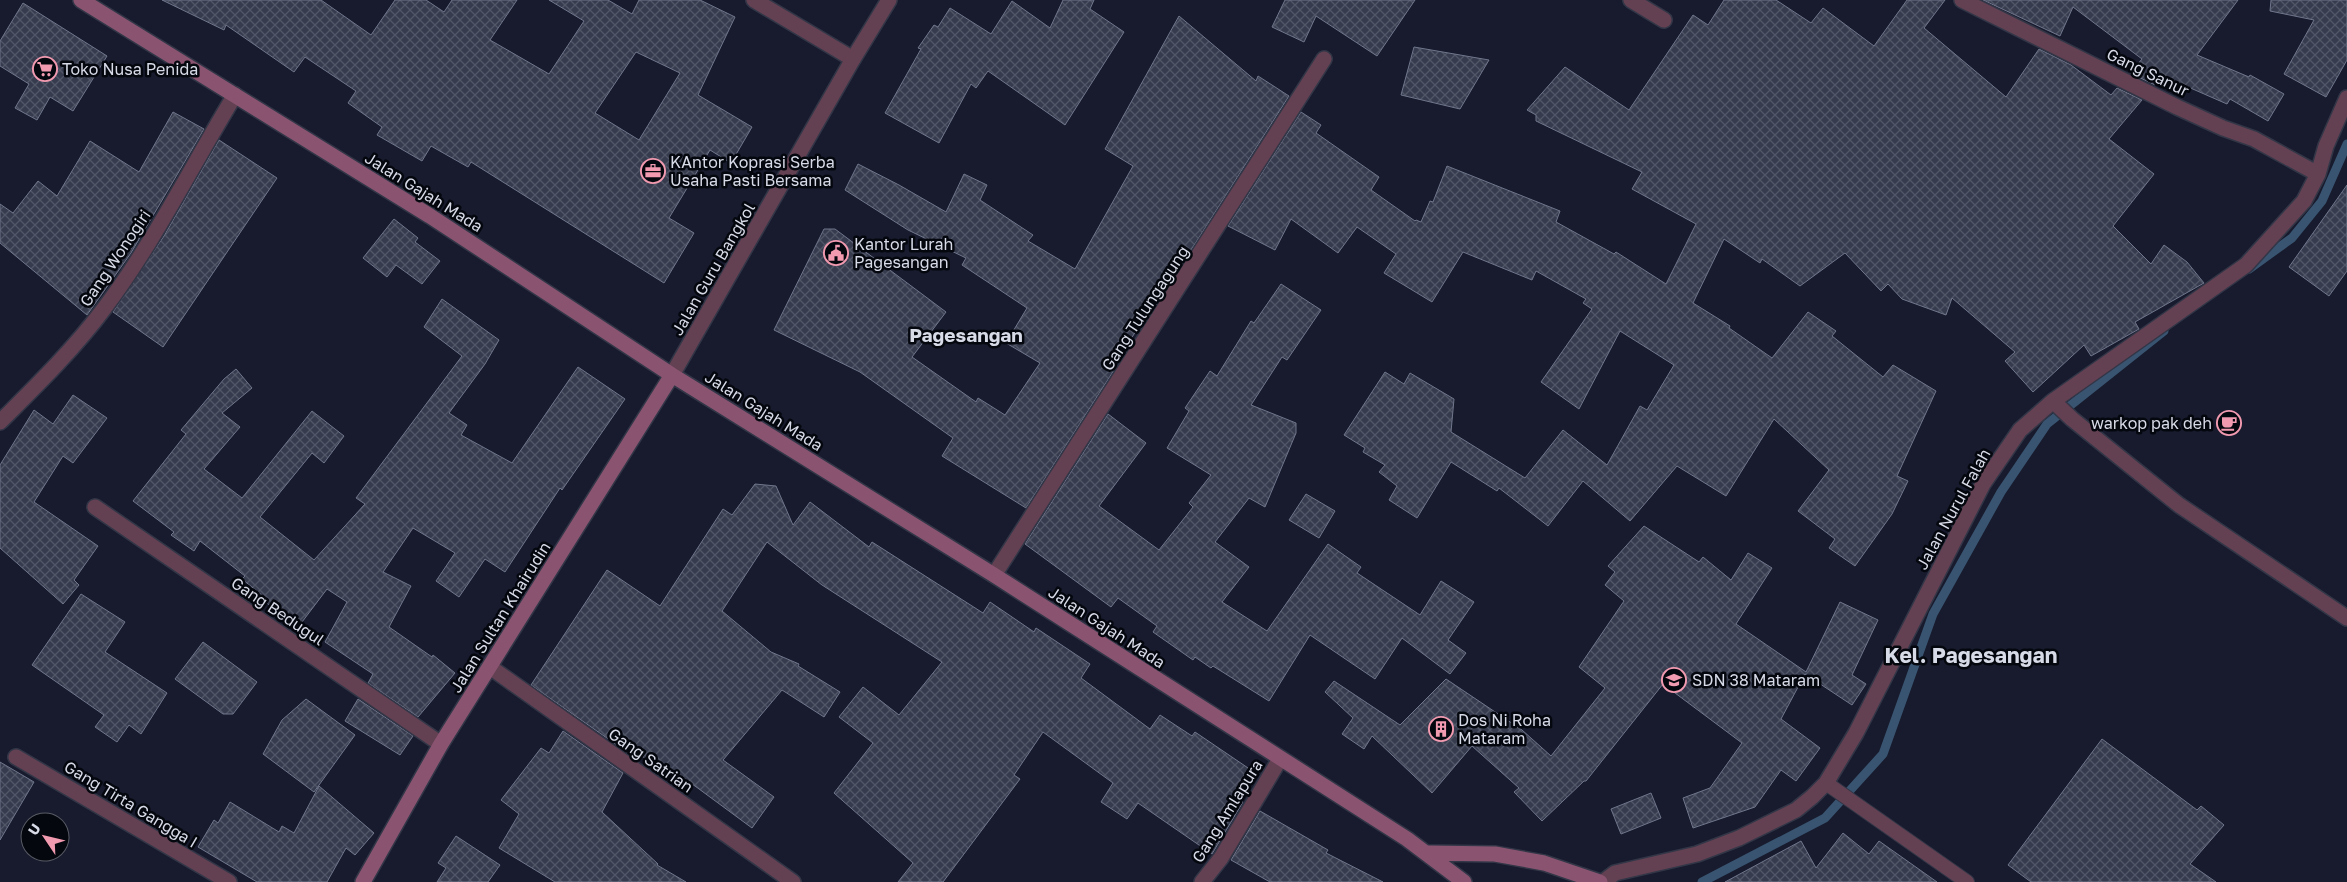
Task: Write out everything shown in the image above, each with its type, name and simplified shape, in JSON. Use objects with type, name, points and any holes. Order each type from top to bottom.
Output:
[{"type":"main road","name":"Jalan Gajah Mada","points":[[81,0],[430,216],[672,375],[994,575],[1428,853],[1464,882]]},
{"type":"main road","name":"Jalan Sultan Khairudin","points":[[363,882],[441,744],[672,375]]},
{"type":"main road","points":[[1428,853],[1495,854],[1544,863],[1601,882]]},
{"type":"street","points":[[754,0],[853,59]]},
{"type":"street","name":"Jalan Guru Bangkol","points":[[672,375],[853,59],[889,0]]},
{"type":"street","points":[[1631,0],[1664,20]]},
{"type":"street","name":"Gang Sanur","points":[[1962,0],[2178,107],[2223,128],[2254,139],[2318,174]]},
{"type":"street","name":"Gang Tulungagung","points":[[994,575],[1324,59]]},
{"type":"street","name":"Gang Wonogiri","points":[[0,422],[60,360],[103,310],[159,227],[197,157],[235,95]]},
{"type":"street","name":"Jalan Nurul Falah","points":[[1601,882],[1615,873],[1697,854],[1747,835],[1796,810],[1829,785],[1983,484],[2020,430],[2246,265],[2300,207],[2318,174],[2326,146],[2347,98]]},
{"type":"street","points":[[2056,404],[2179,505],[2347,618]]},
{"type":"street","name":"Gang Bedugul","points":[[95,507],[441,744]]},
{"type":"street","name":"Gang Satrian","points":[[490,667],[793,882]]},
{"type":"street","name":"Gang Tirta Gangga I","points":[[16,757],[229,882]]},
{"type":"street","name":"Gang Amlapura","points":[[1202,882],[1221,858],[1280,759]]},
{"type":"lane","points":[[1829,785],[1858,808],[1967,882]]},
{"type":"building","points":[[162,0],[321,0],[371,35],[395,0],[426,0],[444,12],[452,0],[517,0],[490,40],[549,74],[584,21],[549,0],[608,0],[632,14],[639,0],[700,0],[735,17],[698,95],[752,127],[731,163],[710,150],[669,218],[694,233],[664,283],[471,162],[468,167],[431,146],[422,161],[377,135],[382,127],[348,103],[356,91],[305,57],[294,72],[226,25],[224,30]],"holes":[[[636,52],[680,73],[639,140],[595,113]]]},
{"type":"building","points":[[1063,0],[1094,0],[1090,9],[1124,32],[1065,125],[988,71],[976,88],[971,84],[939,143],[885,113],[921,49],[918,48],[934,25],[938,27],[950,8],[991,34],[1012,1],[1050,28]]},
{"type":"building","points":[[1285,0],[1415,0],[1377,56],[1316,16],[1304,42],[1272,27]]},
{"type":"building","points":[[1724,0],[1776,0],[1811,23],[1823,8],[1874,46],[1907,0],[1945,0],[1924,28],[2006,97],[2039,49],[2071,65],[2111,95],[2117,88],[2142,100],[2109,139],[2154,174],[2113,226],[2151,264],[2164,245],[2187,262],[2204,283],[2135,322],[2139,329],[2091,356],[2084,345],[2033,392],[2005,361],[2015,352],[1952,298],[1946,315],[1902,299],[1888,284],[1881,291],[1845,253],[1800,286],[1762,259],[1760,263],[1724,239],[1693,303],[1730,326],[1729,328],[1772,358],[1808,312],[1836,331],[1832,336],[1883,377],[1893,365],[1936,391],[1897,476],[1908,481],[1892,514],[1855,566],[1829,548],[1835,539],[1798,511],[1829,470],[1774,419],[1726,496],[1677,466],[1630,521],[1583,481],[1548,526],[1499,488],[1497,491],[1451,462],[1417,518],[1389,500],[1397,486],[1379,472],[1385,465],[1363,452],[1365,448],[1344,435],[1385,372],[1404,384],[1410,373],[1454,399],[1451,432],[1525,478],[1563,430],[1607,465],[1640,406],[1647,410],[1674,365],[1620,331],[1579,409],[1541,382],[1592,309],[1583,303],[1586,299],[1536,271],[1532,280],[1463,252],[1432,302],[1384,273],[1396,254],[1357,227],[1338,253],[1291,219],[1275,250],[1228,226],[1301,112],[1321,125],[1316,133],[1379,177],[1371,190],[1415,221],[1421,222],[1430,201],[1433,202],[1447,166],[1560,211],[1556,222],[1614,254],[1616,252],[1666,284],[1696,224],[1632,189],[1642,172],[1536,121],[1536,115],[1527,110],[1565,67],[1629,110],[1693,15],[1708,25]]},
{"type":"building","points":[[1983,0],[2238,0],[2197,55],[2249,77],[2250,75],[2284,94],[2268,121],[2230,99],[2227,104],[2163,76],[2155,85],[2130,73],[2142,59],[2073,7],[2060,36]]},
{"type":"building","points":[[2271,0],[2347,0],[2347,60],[2326,97],[2284,74],[2314,20],[2270,11]]},
{"type":"building","points":[[23,3],[107,56],[73,111],[50,97],[37,120],[15,108],[29,84],[0,66],[0,41]]},
{"type":"building","points":[[1179,16],[1256,81],[1258,76],[1289,96],[1144,324],[1142,322],[1113,366],[1116,367],[1026,508],[942,456],[953,438],[860,372],[774,330],[824,229],[835,229],[946,312],[912,357],[976,402],[978,398],[1005,415],[1040,363],[1006,343],[1027,308],[962,265],[966,258],[908,230],[845,190],[858,164],[946,212],[964,174],[987,185],[980,200],[1033,235],[1028,241],[1075,269],[1133,166],[1105,149]]},
{"type":"building","points":[[1414,47],[1489,60],[1460,109],[1401,95]]},
{"type":"building","points":[[173,112],[204,129],[131,253],[87,315],[0,243],[0,204],[13,213],[38,181],[57,196],[90,141],[139,172]]},
{"type":"building","points":[[219,140],[277,178],[163,347],[113,312],[164,236]]},
{"type":"building","points":[[2347,185],[2347,271],[2329,296],[2289,267]]},
{"type":"building","points":[[394,219],[418,238],[415,242],[440,261],[422,284],[396,265],[387,277],[363,258]]},
{"type":"building","points":[[1281,284],[1321,310],[1287,360],[1282,357],[1251,405],[1296,423],[1296,433],[1265,507],[1249,498],[1215,542],[1249,567],[1222,602],[1267,631],[1328,544],[1361,567],[1357,573],[1420,615],[1441,581],[1474,602],[1448,640],[1466,653],[1450,674],[1402,638],[1375,679],[1310,635],[1269,701],[1213,666],[1211,668],[1195,657],[1193,660],[1153,632],[1157,626],[1118,598],[1111,607],[1025,544],[1108,414],[1146,443],[1099,506],[1159,550],[1193,507],[1189,503],[1211,475],[1167,448],[1189,411],[1185,408],[1210,371],[1217,376],[1251,321],[1254,323]]},
{"type":"building","points":[[442,299],[499,340],[485,364],[449,413],[467,425],[461,435],[512,463],[578,367],[625,399],[562,490],[560,488],[505,572],[485,559],[459,597],[436,581],[455,553],[413,528],[383,572],[411,586],[389,627],[432,657],[433,655],[455,673],[418,717],[368,683],[373,674],[325,642],[347,602],[327,589],[299,626],[261,599],[263,596],[242,579],[245,576],[200,541],[194,551],[171,535],[174,532],[133,501],[186,434],[181,430],[224,379],[236,369],[252,388],[222,413],[240,427],[204,469],[242,498],[312,411],[344,436],[324,463],[312,453],[260,517],[314,560],[365,504],[356,498],[462,356],[424,327]]},
{"type":"building","points":[[73,395],[107,418],[73,463],[63,456],[34,502],[98,546],[74,580],[79,585],[63,604],[0,548],[0,465],[34,410],[53,424]]},
{"type":"building","points":[[755,484],[776,486],[793,525],[810,502],[869,547],[872,542],[983,613],[990,602],[1034,632],[1036,628],[1090,664],[1081,678],[1150,729],[1160,715],[1192,736],[1195,732],[1254,772],[1236,798],[1243,802],[1212,854],[1138,803],[1127,819],[1101,802],[1113,783],[1043,732],[1014,775],[1020,779],[943,882],[898,882],[913,863],[834,793],[873,743],[839,717],[863,687],[899,715],[942,662],[822,585],[767,542],[722,611],[771,652],[799,664],[798,666],[840,692],[824,717],[782,690],[723,760],[774,797],[752,828],[695,786],[636,753],[634,757],[531,685],[607,570],[660,606],[723,509],[732,515]]},
{"type":"building","points":[[1306,494],[1335,511],[1319,538],[1289,520]]},
{"type":"building","points":[[1644,526],[1699,562],[1703,557],[1731,580],[1748,553],[1772,568],[1736,624],[1806,672],[1840,602],[1878,620],[1852,675],[1866,684],[1852,705],[1805,674],[1781,719],[1820,748],[1796,781],[1781,770],[1755,807],[1693,828],[1683,798],[1710,788],[1742,743],[1663,684],[1586,781],[1542,821],[1514,792],[1519,788],[1472,746],[1432,793],[1372,736],[1364,749],[1342,734],[1353,718],[1325,692],[1334,681],[1400,725],[1446,679],[1522,730],[1551,756],[1605,688],[1579,667],[1624,601],[1605,585],[1615,572],[1608,566]]},
{"type":"building","points":[[81,594],[125,622],[105,652],[167,693],[141,734],[129,725],[117,742],[95,727],[104,715],[32,665]]},
{"type":"building","points":[[203,642],[257,682],[233,714],[223,714],[175,679]]},
{"type":"building","points":[[306,699],[355,735],[314,792],[263,754],[282,720]]},
{"type":"building","points":[[358,699],[413,736],[400,755],[345,721]]},
{"type":"building","points":[[563,731],[623,773],[602,812],[657,865],[686,882],[555,882],[499,848],[519,814],[501,800],[541,748],[549,753]]},
{"type":"building","points":[[2102,739],[2197,810],[2201,806],[2224,825],[2190,864],[2216,882],[2031,882],[2008,865]]},
{"type":"building","points":[[0,762],[34,782],[0,840]]},
{"type":"building","points":[[319,786],[374,833],[355,855],[346,848],[327,882],[257,882],[198,847],[214,820],[218,823],[230,802],[279,832],[282,826],[294,833]]},
{"type":"building","points":[[1651,793],[1661,818],[1621,834],[1611,809]]},
{"type":"building","points":[[1260,811],[1328,850],[1326,853],[1383,882],[1270,882],[1231,860]]},
{"type":"building","points":[[1843,833],[1869,854],[1879,841],[1937,882],[1725,882],[1801,841],[1816,868]]},
{"type":"building","points":[[456,836],[500,865],[488,882],[437,882],[446,868],[438,863]]},
{"type":"waterway","points":[[2249,269],[2292,238],[2322,201],[2347,144]]},
{"type":"waterway","points":[[1702,882],[1825,818],[1883,754],[1933,614],[2001,492],[2047,424],[2164,331]]},
{"type":"place","name":"Toko Nusa Penida","points":[[45,69]]},
{"type":"place","name":"KAntor Koprasi Serba Usaha Pasti Bersama","points":[[653,171]]},
{"type":"place","name":"Kantor Lurah Pagesangan","points":[[836,253]]},
{"type":"place","name":"warkop pak deh","points":[[2229,423]]},
{"type":"place","name":"SDN 38 Mataram","points":[[1674,680]]},
{"type":"place","name":"Dos Ni Roha Mataram","points":[[1441,729]]},
{"type":"district","name":"Pagesangan","points":[[966,335]]},
{"type":"district","name":"Kel. Pagesangan","points":[[1971,656]]}]
